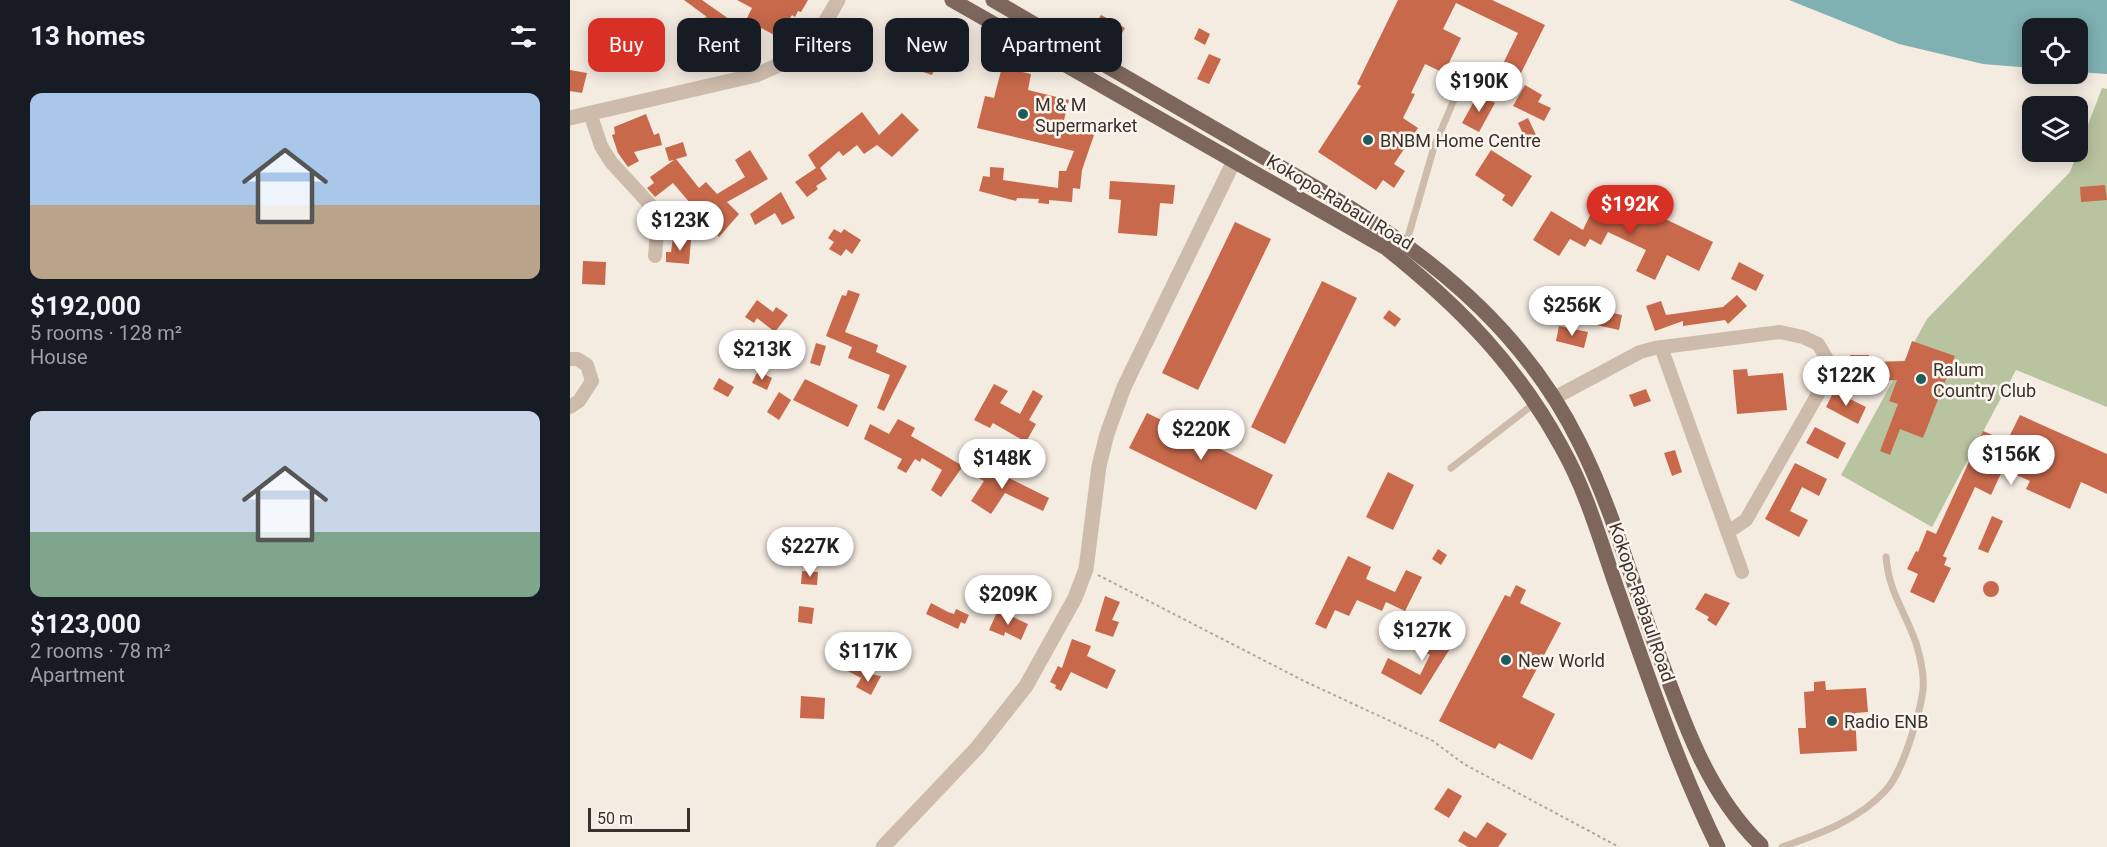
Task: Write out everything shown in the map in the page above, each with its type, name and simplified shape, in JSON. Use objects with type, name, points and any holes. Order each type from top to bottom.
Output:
[{"type":"main road","name":"Kokopo-Rabaul Road","points":[[952,0],[1386,248],[1422,277],[1489,341],[1515,373],[1563,450],[1582,492],[1684,775],[1718,847]]},
{"type":"main road","name":"Kokopo-Rabaul Road","points":[[993,0],[1346,205],[1406,244],[1476,301],[1554,398],[1580,444],[1599,488],[1675,698],[1706,770],[1729,810],[1762,846]]},
{"type":"main road","points":[[1742,846],[1762,846]]},
{"type":"street","points":[[570,118],[756,75],[783,64],[805,51],[818,35],[838,0]]},
{"type":"street","points":[[590,113],[601,146],[655,210],[658,221],[655,256]]},
{"type":"street","points":[[883,847],[977,748],[1026,686],[1075,598],[1086,569],[1099,466],[1118,404],[1234,161]]},
{"type":"street","points":[[1554,398],[1640,352],[1660,347],[1780,332],[1803,337],[1818,344],[1830,364],[1819,394],[1746,520],[1728,532]]},
{"type":"street","points":[[1660,347],[1742,572]]},
{"type":"street","points":[[570,359],[577,359],[587,365],[592,381],[579,401],[570,407]]},
{"type":"lane","points":[[1406,244],[1434,147],[1464,76]]},
{"type":"lane","points":[[1451,468],[1535,403]]},
{"type":"lane","points":[[1782,847],[1814,836],[1855,816],[1887,789],[1908,746],[1926,690],[1916,644],[1888,582],[1886,557]]},
{"type":"path","points":[[1086,569],[1293,676],[1433,741],[1464,764],[1619,847]]},
{"type":"green space","points":[[2102,88],[2107,89],[2107,407],[2016,370],[1932,527],[1841,475],[1927,319],[2070,172],[2074,162],[2088,162],[2088,125]]},
{"type":"water","points":[[1789,0],[2107,0],[2107,74],[2088,73],[2088,18],[2022,18],[2022,67],[1983,64],[1899,44]]},
{"type":"building","points":[[684,0],[702,0],[728,18],[704,18],[707,17]]},
{"type":"building","points":[[737,0],[808,0],[795,17],[792,15],[790,18],[773,18],[773,34],[761,28],[761,18],[747,18],[752,8]]},
{"type":"building","points":[[1398,0],[1492,0],[1545,25],[1515,85],[1497,76],[1518,33],[1456,3],[1443,29],[1461,38],[1444,73],[1425,64],[1411,93],[1415,94],[1403,118],[1418,128],[1394,164],[1405,171],[1394,188],[1383,180],[1376,190],[1318,152],[1361,86],[1357,84]]},
{"type":"building","points":[[1199,28],[1210,34],[1205,45],[1194,39]]},
{"type":"building","points":[[1209,54],[1221,59],[1209,84],[1197,79]]},
{"type":"building","points":[[570,70],[587,73],[582,93],[570,91]]},
{"type":"building","points":[[1001,72],[1023,72],[1031,74],[1028,90],[1069,100],[1063,124],[1094,135],[1082,170],[1080,189],[1073,188],[1072,202],[1049,200],[1049,204],[1038,203],[1039,199],[1017,198],[1016,201],[979,191],[983,176],[990,177],[990,167],[1004,168],[1003,180],[1058,188],[1059,171],[1066,171],[1074,151],[977,128],[985,96],[994,98]]},
{"type":"building","points":[[1525,85],[1542,95],[1538,102],[1551,108],[1544,121],[1513,106]]},
{"type":"building","points":[[1478,94],[1495,103],[1479,132],[1462,123]]},
{"type":"building","points":[[862,112],[879,135],[902,113],[919,130],[892,157],[877,145],[864,154],[857,145],[843,156],[839,151],[820,168],[827,179],[816,186],[818,189],[807,197],[795,182],[816,168],[808,155]]},
{"type":"building","points":[[646,114],[654,135],[659,133],[662,145],[634,152],[639,161],[628,167],[618,153],[612,135],[615,134],[614,127]]},
{"type":"building","points":[[1528,118],[1536,135],[1526,140],[1518,123]]},
{"type":"building","points":[[683,142],[687,156],[676,159],[699,188],[706,182],[717,194],[745,177],[735,160],[750,150],[768,179],[727,202],[739,214],[719,237],[673,183],[655,197],[647,188],[654,183],[650,177],[674,160],[669,161],[665,148]]},
{"type":"building","points":[[1491,150],[1532,176],[1512,207],[1502,200],[1505,195],[1475,175]]},
{"type":"building","points":[[1110,181],[1175,185],[1173,204],[1160,203],[1157,236],[1118,233],[1121,200],[1109,199]]},
{"type":"building","points":[[2105,185],[2107,200],[2081,202],[2080,187]]},
{"type":"building","points":[[781,192],[795,218],[782,225],[775,213],[755,225],[750,214]]},
{"type":"building","points":[[1628,198],[1713,242],[1699,271],[1667,255],[1655,280],[1636,271],[1646,250],[1608,232],[1601,245],[1590,239],[1585,247],[1570,239],[1559,256],[1533,240],[1551,211],[1583,230],[1595,205],[1619,216]]},
{"type":"building","points":[[1235,222],[1271,239],[1198,390],[1162,373]]},
{"type":"building","points":[[834,229],[841,233],[844,229],[861,240],[852,254],[846,249],[841,256],[829,249],[834,242],[828,238]]},
{"type":"building","points":[[673,238],[691,240],[689,264],[666,262],[666,252],[671,252]]},
{"type":"building","points":[[583,261],[606,262],[605,285],[582,284]]},
{"type":"building","points":[[1739,262],[1764,275],[1756,291],[1731,279]]},
{"type":"building","points":[[1322,281],[1357,298],[1285,444],[1251,427]]},
{"type":"building","points":[[848,290],[860,294],[845,332],[878,345],[876,352],[907,366],[884,411],[877,408],[890,375],[848,358],[852,347],[826,336],[842,295],[846,296]]},
{"type":"building","points":[[1737,295],[1747,306],[1728,324],[1725,320],[1683,326],[1683,321],[1655,331],[1646,306],[1661,301],[1666,315],[1723,307]]},
{"type":"building","points":[[757,300],[773,312],[776,307],[788,315],[775,332],[757,318],[754,323],[745,317]]},
{"type":"building","points":[[1595,309],[1622,315],[1619,330],[1592,324]]},
{"type":"building","points":[[1389,310],[1401,319],[1395,327],[1383,318]]},
{"type":"building","points":[[1559,326],[1588,332],[1584,348],[1556,341]]},
{"type":"building","name":"Ralum Country Club","points":[[1912,341],[1955,356],[1923,438],[1900,429],[1890,455],[1880,451],[1898,404],[1889,401],[1897,380],[1852,382],[1850,355],[1869,355],[1869,362],[1905,361]]},
{"type":"building","points":[[816,343],[826,346],[820,366],[810,363]]},
{"type":"building","points":[[1747,369],[1748,376],[1783,373],[1787,410],[1737,414],[1733,370]]},
{"type":"building","points":[[758,371],[772,378],[767,390],[752,383]]},
{"type":"building","points":[[719,378],[734,387],[728,397],[713,389]]},
{"type":"building","points":[[805,379],[858,405],[848,427],[793,400]]},
{"type":"building","points":[[994,384],[1008,391],[1000,403],[1020,414],[1033,390],[1043,396],[1029,420],[1036,424],[1026,442],[993,423],[990,428],[974,420]]},
{"type":"building","points":[[1646,389],[1651,401],[1634,407],[1629,395]]},
{"type":"building","points":[[1834,391],[1866,407],[1858,424],[1826,407]]},
{"type":"building","points":[[779,392],[791,400],[779,420],[767,412]]},
{"type":"building","points":[[1147,413],[1273,475],[1256,510],[1129,448]]},
{"type":"building","points":[[2020,415],[2107,454],[2107,494],[2081,482],[2070,509],[2026,489],[2030,481],[2003,469],[1991,495],[1975,487],[1943,556],[1947,558],[1944,565],[1951,568],[1934,603],[1910,592],[1918,574],[1907,569],[1916,551],[1918,552],[1927,530],[1936,534],[1983,431],[2007,441]]},
{"type":"building","points":[[898,419],[915,428],[911,436],[963,466],[941,497],[931,490],[942,470],[922,458],[920,462],[915,459],[906,473],[897,468],[902,459],[864,439],[870,424],[889,434]]},
{"type":"building","points":[[1815,427],[1846,443],[1838,459],[1806,443]]},
{"type":"building","points":[[1675,450],[1682,472],[1672,476],[1664,453]]},
{"type":"building","points":[[973,460],[1049,498],[1043,511],[1005,493],[991,514],[971,501],[984,481],[967,471]]},
{"type":"building","points":[[1795,463],[1827,479],[1819,496],[1802,487],[1790,511],[1808,520],[1799,537],[1765,519]]},
{"type":"building","points":[[1388,472],[1414,485],[1393,530],[1366,517]]},
{"type":"building","points":[[1992,516],[2003,521],[1988,553],[1978,549]]},
{"type":"building","points":[[1438,549],[1447,555],[1441,565],[1432,559]]},
{"type":"building","points":[[1348,556],[1371,567],[1366,579],[1395,592],[1406,570],[1422,577],[1405,611],[1386,602],[1382,611],[1357,600],[1349,616],[1335,610],[1326,629],[1315,624]]},
{"type":"building","points":[[802,571],[818,572],[817,585],[801,584]]},
{"type":"building","points":[[1991,581],[1999,589],[1991,597],[1983,589]]},
{"type":"building","name":"New World","points":[[1516,585],[1526,590],[1520,603],[1561,623],[1522,697],[1555,714],[1532,760],[1499,743],[1495,749],[1439,721],[1505,595],[1510,597]]},
{"type":"building","points":[[1705,593],[1730,603],[1716,626],[1707,620],[1709,617],[1695,609]]},
{"type":"building","points":[[1105,596],[1120,602],[1112,620],[1119,622],[1113,637],[1095,631]]},
{"type":"building","points":[[931,603],[954,614],[956,609],[969,615],[965,624],[961,622],[958,629],[926,614]]},
{"type":"building","points":[[799,606],[814,608],[812,624],[798,622]]},
{"type":"building","points":[[998,610],[1028,624],[1021,640],[1005,632],[1004,636],[989,630]]},
{"type":"building","points":[[1432,625],[1456,639],[1421,695],[1381,673],[1388,658],[1420,675],[1430,655],[1419,648]]},
{"type":"building","points":[[1072,639],[1091,646],[1087,656],[1116,670],[1107,689],[1071,672],[1061,691],[1050,682],[1058,666],[1062,668]]},
{"type":"building","points":[[854,649],[871,658],[861,678],[846,670]]},
{"type":"building","points":[[864,673],[881,676],[871,695],[856,687]]},
{"type":"building","name":"Radio ENB","points":[[1825,681],[1826,690],[1866,688],[1868,712],[1855,713],[1857,751],[1800,754],[1798,728],[1806,728],[1804,692],[1814,691],[1814,682]]},
{"type":"building","points":[[801,696],[825,698],[824,719],[800,718]]},
{"type":"building","points":[[1448,788],[1462,796],[1449,818],[1434,809]]},
{"type":"building","points":[[1487,822],[1507,834],[1498,847],[1468,847],[1458,841],[1464,831],[1476,838]]},
{"type":"place","name":"M & M Supermarket","points":[[1023,114]]},
{"type":"place","name":"BNBM Home Centre","points":[[1368,140]]},
{"type":"place","name":"Ralum Country Club","points":[[1921,379]]},
{"type":"place","name":"New World","points":[[1506,660]]},
{"type":"place","name":"Radio ENB","points":[[1832,721]]}]
